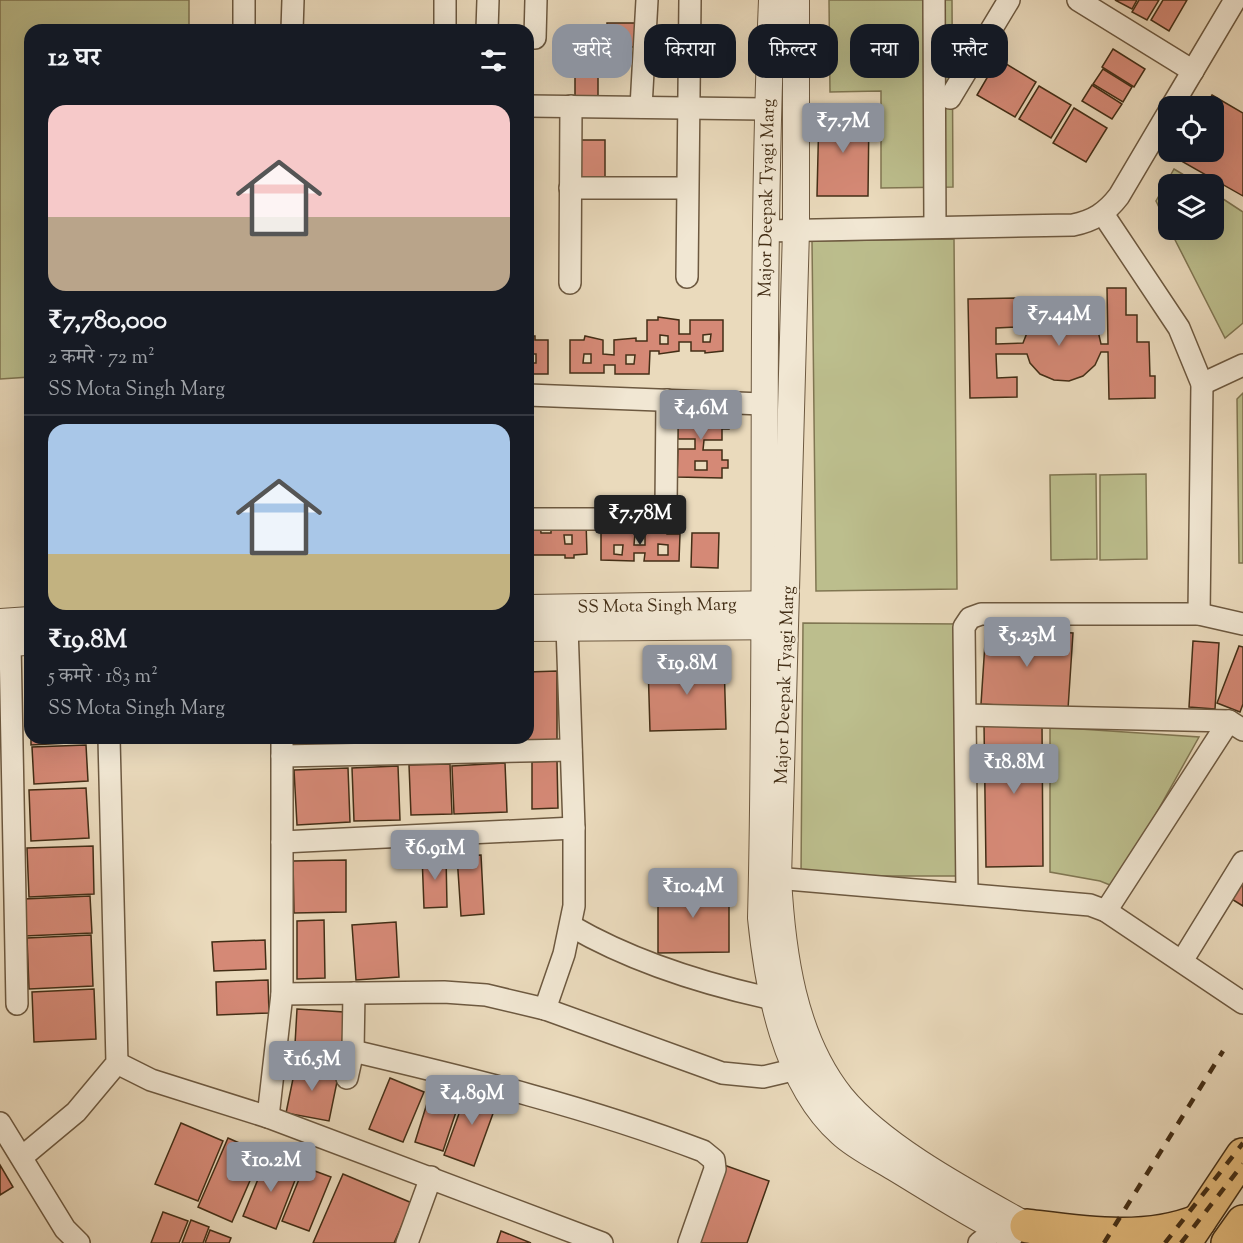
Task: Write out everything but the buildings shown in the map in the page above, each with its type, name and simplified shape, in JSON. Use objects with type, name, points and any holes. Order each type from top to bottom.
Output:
[{"type":"main road","points":[[1008,1235],[1122,1235],[1192,1232],[1243,1155]]},
{"type":"main road","points":[[1228,1243],[1243,1222]]},
{"type":"street","points":[[244,0],[244,24]]},
{"type":"street","points":[[292,24],[293,0]]},
{"type":"street","points":[[445,24],[446,0]]},
{"type":"street","points":[[487,24],[488,0]]},
{"type":"street","points":[[535,38],[537,0]]},
{"type":"street","points":[[641,107],[647,0]]},
{"type":"street","points":[[687,278],[687,108],[690,0]]},
{"type":"street","name":"Major Deepak Tyagi Marg","points":[[772,0],[767,109],[763,404],[775,615]]},
{"type":"street","name":"Major Deepak Tyagi Marg","points":[[796,0],[796,230],[775,615],[770,877],[761,918],[773,999],[797,1069],[815,1101],[841,1133],[1008,1235],[1056,1243]]},
{"type":"street","points":[[934,0],[934,227]]},
{"type":"street","points":[[950,98],[1009,0]]},
{"type":"street","points":[[1078,0],[1193,71]]},
{"type":"street","points":[[1178,96],[1235,0]]},
{"type":"street","points":[[534,106],[767,109]]},
{"type":"street","points":[[570,283],[571,106]]},
{"type":"street","points":[[766,231],[1072,225],[1088,222],[1103,214],[1119,196],[1158,130]]},
{"type":"street","points":[[570,188],[687,188]]},
{"type":"street","points":[[1103,214],[1175,321],[1190,350],[1202,384],[1199,614]]},
{"type":"street","points":[[1202,384],[1243,366]]},
{"type":"street","points":[[534,395],[763,404]]},
{"type":"street","points":[[534,519],[652,519],[662,514],[666,506],[667,400]]},
{"type":"street","name":"SS Mota Singh Marg","points":[[534,608],[775,615]]},
{"type":"street","points":[[967,894],[964,627],[970,618],[976,615],[1199,614],[1243,624]]},
{"type":"street","name":"SS Mota Singh Marg","points":[[534,628],[775,615]]},
{"type":"street","points":[[16,1004],[10,637],[24,625]]},
{"type":"street","points":[[544,1009],[572,926],[575,885],[567,627]]},
{"type":"street","points":[[966,715],[1236,725]]},
{"type":"street","points":[[1106,911],[1236,725]]},
{"type":"street","points":[[13,1154],[76,1112],[117,1063],[109,744]]},
{"type":"street","points":[[268,1117],[282,994],[282,747],[571,750]]},
{"type":"street","points":[[282,842],[574,828]]},
{"type":"street","points":[[1182,961],[1243,862]]},
{"type":"street","points":[[770,877],[1071,902],[1106,911],[1243,1003]]},
{"type":"street","name":"Major Deepak Tyagi Marg","points":[[770,877],[784,953],[798,1007],[816,1056],[841,1097],[856,1113],[1008,1235]]},
{"type":"street","points":[[572,926],[598,942],[711,985],[773,999]]},
{"type":"street","points":[[282,994],[444,992],[486,995],[544,1009],[722,1073],[763,1077],[797,1069]]},
{"type":"street","points":[[347,1078],[352,1051],[354,993]]},
{"type":"street","points":[[352,1051],[514,1089],[576,1107],[703,1151],[714,1160],[714,1169],[689,1243]]},
{"type":"street","points":[[117,1063],[151,1080],[268,1117],[431,1178],[575,1238],[602,1243]]},
{"type":"street","points":[[0,1123],[13,1154],[65,1229],[79,1243]]},
{"type":"street","points":[[407,1243],[431,1178]]},
{"type":"green space","points":[[0,0],[189,0],[189,24],[24,24],[24,377],[0,379]]},
{"type":"green space","points":[[829,0],[952,0],[952,24],[931,24],[931,78],[952,78],[953,187],[881,188],[881,91],[830,92],[830,78],[838,78],[838,24],[829,24]]},
{"type":"green space","points":[[1174,169],[1182,174],[1171,174]]},
{"type":"green space","points":[[1224,200],[1243,212],[1243,323],[1225,338],[1175,240],[1224,240]]},
{"type":"green space","points":[[954,239],[957,589],[816,591],[812,241]]},
{"type":"green space","points":[[1243,393],[1243,563],[1239,563],[1237,399]]},
{"type":"green space","points":[[1096,474],[1097,559],[1051,560],[1050,475]]},
{"type":"green space","points":[[1146,474],[1147,559],[1100,560],[1100,475]]},
{"type":"green space","points":[[803,623],[962,624],[961,876],[801,876]]},
{"type":"green space","points":[[1050,727],[1199,737],[1115,887],[1100,881],[1050,872]]},
{"type":"railway","points":[[1104,1243],[1223,1051]]},
{"type":"railway","points":[[1165,1243],[1243,1143]]},
{"type":"railway","points":[[1181,1243],[1243,1164]]}]
